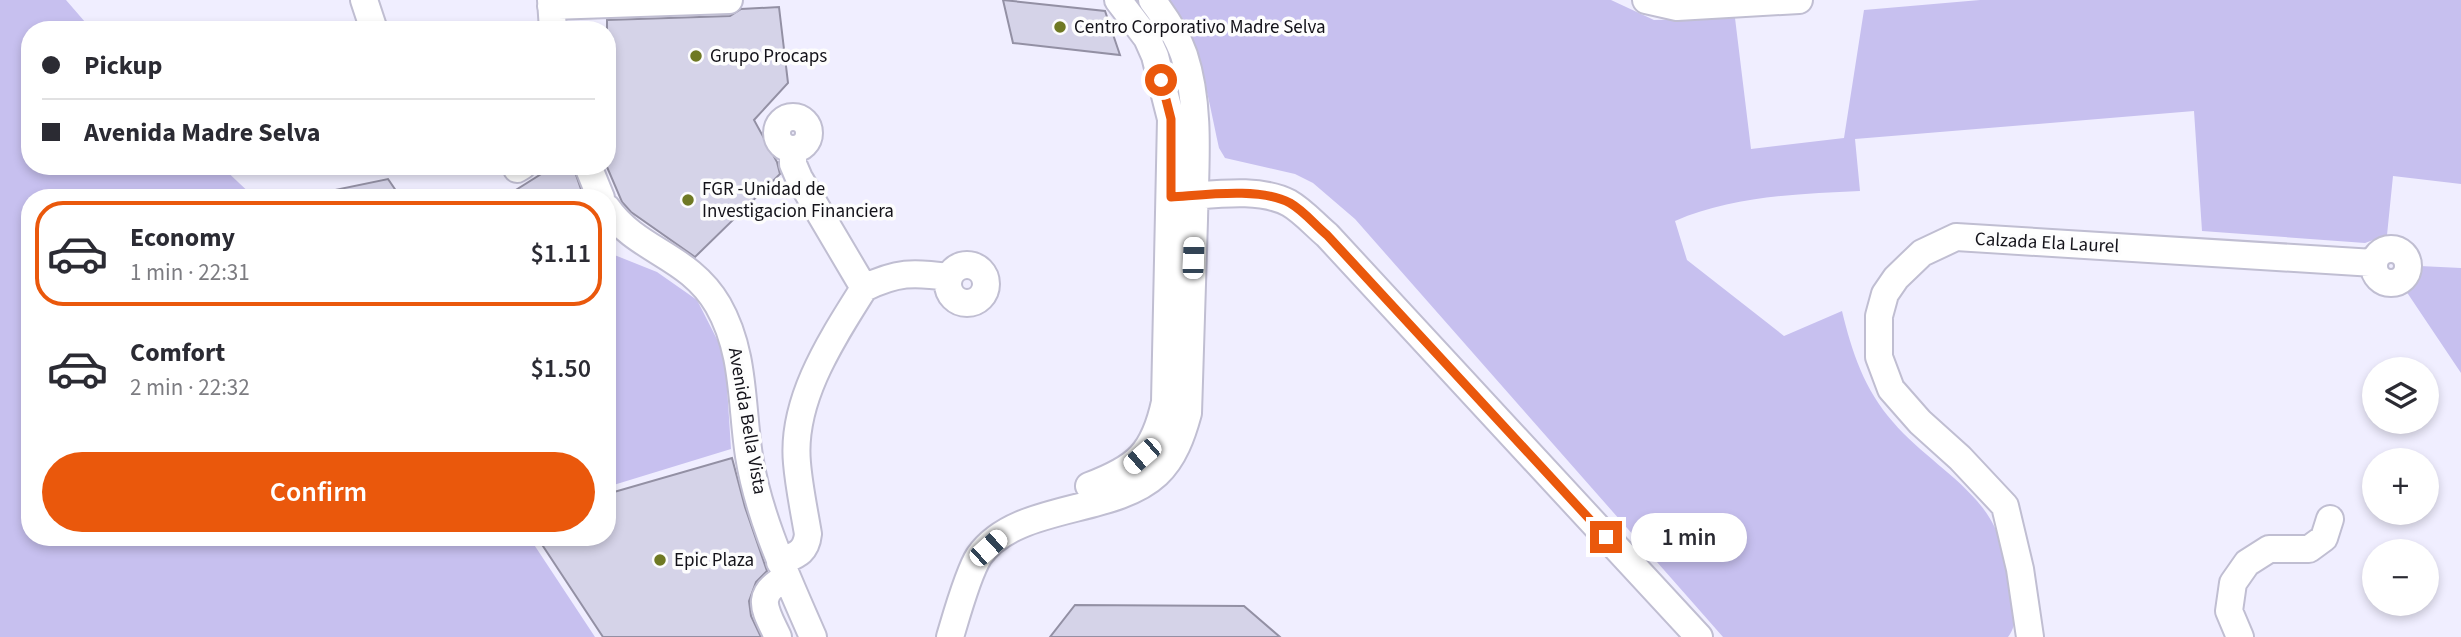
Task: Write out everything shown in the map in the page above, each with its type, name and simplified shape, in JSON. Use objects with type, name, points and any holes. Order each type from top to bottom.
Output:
[{"type":"street","points":[[365,0],[371,21]]},
{"type":"street","points":[[552,12],[729,0]]},
{"type":"street","points":[[950,637],[979,557],[1002,536],[1023,524],[1129,491],[1156,475],[1173,454],[1188,413],[1182,197],[1171,119],[1155,56],[1136,20],[1118,0]]},
{"type":"street","points":[[934,637],[964,558],[982,535],[1014,513],[1122,474],[1142,456],[1153,440],[1165,402],[1192,90],[1184,54],[1166,18],[1152,0]]},
{"type":"street","points":[[1646,0],[1677,7],[1800,0]]},
{"type":"street","points":[[793,149],[793,164],[799,178],[864,288]]},
{"type":"street","points":[[1182,197],[1271,196],[1304,214],[1327,235],[1699,637]]},
{"type":"street","name":"Avenida Bella Vista","points":[[616,220],[637,238],[689,269],[718,305],[730,331],[740,366],[749,456],[784,570],[813,637]]},
{"type":"street","name":"Calzada Ela Laurel","points":[[2027,630],[2005,506],[1960,458],[1920,422],[1891,389],[1879,357],[1879,316],[1885,294],[1896,278],[1922,253],[1956,237],[2374,263]]},
{"type":"street","points":[[778,637],[766,611],[764,598],[766,592],[807,544],[808,534],[796,461],[803,403],[838,330],[864,288],[888,276],[915,272],[949,277]]},
{"type":"street","points":[[2240,637],[2230,611],[2233,583],[2247,563],[2269,549],[2309,549],[2324,538],[2330,519]]},
{"type":"shaded area","points":[[0,0],[66,0],[84,21],[21,21],[21,175],[231,175],[245,189],[21,189],[21,546],[535,546],[595,637],[0,637]]},
{"type":"shaded area","points":[[1166,0],[1611,0],[1654,20],[1735,18],[1751,149],[1844,138],[1864,10],[1980,0],[2461,0],[2461,184],[2393,176],[2387,235],[2365,243],[2202,231],[2194,111],[1855,139],[1860,191],[1742,201],[1675,221],[1687,260],[1784,336],[1842,311],[1860,370],[1883,409],[1914,444],[1972,495],[1989,516],[2003,547],[2015,597],[2015,622],[2008,637],[1723,637],[1355,219],[1313,183],[1295,174],[1225,158],[1219,148],[1195,53]]},
{"type":"shaded area","points":[[616,256],[657,272],[697,300],[725,355],[731,449],[616,484]]},
{"type":"shaded area","points":[[2420,266],[2461,268],[2461,373],[2406,291]]},
{"type":"building","name":"Centro Corporativo Madre Selva","points":[[1003,0],[1105,11],[1120,55],[1013,43]]},
{"type":"building","points":[[779,7],[788,83],[754,120],[777,162],[780,174],[695,257],[631,212],[622,202],[610,175],[616,175],[616,21],[607,20],[730,16],[741,9]]},
{"type":"building","points":[[540,175],[576,175],[581,189],[517,189]]},
{"type":"building","points":[[388,179],[395,189],[340,189]]},
{"type":"building","name":"Epic Plaza","points":[[732,458],[767,571],[756,582],[749,601],[751,616],[761,637],[603,637],[543,546],[616,546],[616,491]]},
{"type":"building","points":[[1075,605],[1244,606],[1280,637],[1050,637]]},
{"type":"place","name":"Centro Corporativo Madre Selva","points":[[1060,27]]},
{"type":"place","name":"Grupo Procaps","points":[[696,56]]},
{"type":"place","name":"FGR -Unidad de Investigacion Financiera","points":[[688,200]]},
{"type":"place","name":"Epic Plaza","points":[[660,560]]},
{"type":"route","points":[[1161,80],[1171,119],[1171,197],[1271,196],[1304,214],[1327,235],[1606,537]]}]
